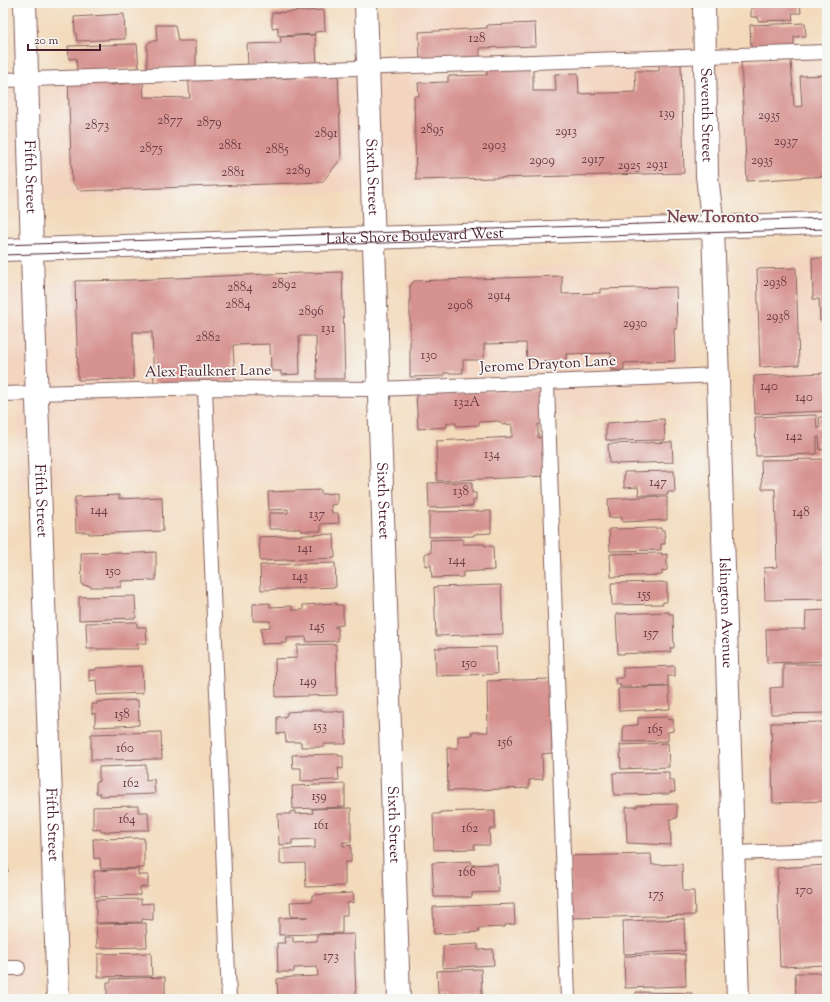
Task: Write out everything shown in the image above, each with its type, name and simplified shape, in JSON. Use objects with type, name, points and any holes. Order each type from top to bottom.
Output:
[{"type":"street","name":"Fifth Street","points":[[25,3],[58,999]]},
{"type":"street","name":"Sixth Street","points":[[366,3],[399,999]]},
{"type":"street","name":"Seventh Street","points":[[704,3],[707,176],[713,227]]},
{"type":"street","name":"Lake Shore Boulevard West","points":[[3,250],[827,223]]},
{"type":"street","name":"Islington Avenue","points":[[713,227],[719,375],[738,999]]},
{"type":"lane","points":[[3,80],[368,66],[827,52]]},
{"type":"lane","name":"Jerome Drayton Lane","points":[[378,389],[719,375]]},
{"type":"lane","points":[[547,383],[568,999]]},
{"type":"lane","points":[[205,388],[229,999]]},
{"type":"lane","name":"Alex Faulkner Lane","points":[[3,394],[205,388],[378,389]]},
{"type":"lane","points":[[734,852],[827,850]]},
{"type":"lane","points":[[3,968],[18,968]]},
{"type":"shaded area","points":[[395,3],[689,3],[692,50],[827,48],[827,178],[3,202],[3,75],[392,69]]},
{"type":"shaded area","points":[[827,256],[827,999],[774,999],[745,260]]},
{"type":"shaded area","points":[[666,260],[686,276],[692,414],[555,418],[410,387],[407,274]]},
{"type":"shaded area","points":[[349,273],[359,479],[17,488],[18,394],[3,395],[3,285]]},
{"type":"shaded area","points":[[37,930],[38,999],[3,999],[3,931]]},
{"type":"building","points":[[80,3],[122,3],[122,4],[80,6]]},
{"type":"building","points":[[279,3],[315,3],[315,6],[279,7]]},
{"type":"building","points":[[751,3],[800,3],[801,13],[792,13],[793,20],[758,21],[758,17],[751,17]]},
{"type":"building","points":[[324,10],[325,31],[315,32],[315,34],[278,36],[278,27],[272,28],[272,13]]},
{"type":"building","points":[[124,14],[125,39],[77,41],[74,17]]},
{"type":"building","points":[[535,23],[536,46],[480,48],[480,57],[420,60],[419,32],[487,28],[487,25]]},
{"type":"building","points":[[805,23],[806,36],[794,37],[794,48],[751,49],[750,25]]},
{"type":"building","points":[[156,25],[175,25],[178,41],[196,41],[196,67],[147,69],[147,45],[151,41],[157,41]]},
{"type":"building","points":[[315,35],[317,63],[248,65],[247,44],[281,43],[280,37]]},
{"type":"building","points":[[137,44],[139,68],[77,71],[76,58],[69,59],[68,46]]},
{"type":"building","points":[[791,60],[794,107],[802,106],[800,76],[827,75],[827,176],[747,181],[741,62]]},
{"type":"building","points":[[681,62],[684,173],[416,180],[414,96],[419,96],[418,83],[448,82],[448,76],[487,75],[487,67],[533,66],[533,91],[556,91],[555,74],[578,73],[579,94],[636,92],[635,71],[659,71],[659,63]]},
{"type":"building","points":[[311,70],[338,70],[341,159],[322,182],[80,191],[72,182],[68,80],[109,78],[110,85],[143,82],[144,97],[190,98],[188,75],[243,75],[244,80],[311,77]]},
{"type":"building","points":[[812,258],[827,258],[827,320],[820,321],[819,299],[813,299]]},
{"type":"building","points":[[796,268],[799,365],[760,367],[757,269]]},
{"type":"building","points":[[342,272],[345,379],[317,379],[316,336],[299,336],[300,374],[281,375],[281,371],[271,371],[270,344],[233,345],[235,381],[154,384],[152,332],[133,332],[133,379],[78,380],[75,281]]},
{"type":"building","points":[[562,276],[562,294],[600,293],[600,289],[676,287],[677,329],[674,329],[675,361],[624,363],[624,370],[611,370],[611,353],[566,354],[566,361],[527,362],[526,343],[484,344],[484,360],[463,360],[463,373],[444,373],[444,376],[410,377],[410,286],[414,281]]},
{"type":"building","points":[[827,374],[827,411],[755,414],[754,376]]},
{"type":"building","points":[[546,389],[547,424],[538,424],[538,438],[546,437],[547,476],[437,481],[436,441],[512,437],[512,424],[503,425],[499,421],[479,422],[479,425],[456,426],[456,423],[447,423],[447,427],[418,429],[416,394]]},
{"type":"building","points":[[816,415],[817,428],[820,428],[819,417],[827,417],[827,449],[820,450],[819,437],[817,437],[817,454],[756,456],[755,417]]},
{"type":"building","points":[[664,419],[665,440],[606,440],[606,423]]},
{"type":"building","points":[[672,442],[673,462],[609,463],[608,444]]},
{"type":"building","points":[[827,459],[827,599],[765,600],[764,568],[777,567],[775,489],[762,489],[761,460]]},
{"type":"building","points":[[674,471],[675,492],[667,492],[668,495],[639,495],[638,487],[624,488],[624,472]]},
{"type":"building","points":[[472,482],[472,493],[476,493],[476,500],[473,500],[473,506],[429,508],[428,483]]},
{"type":"building","points":[[321,490],[321,494],[337,493],[337,504],[331,505],[332,513],[338,513],[339,523],[321,524],[321,531],[301,531],[301,529],[269,529],[269,513],[288,513],[288,509],[269,510],[268,492]]},
{"type":"building","points":[[119,495],[119,499],[162,497],[163,531],[89,534],[89,532],[76,532],[75,497]]},
{"type":"building","points":[[658,496],[667,497],[667,520],[622,522],[622,517],[609,518],[608,499]]},
{"type":"building","points":[[491,511],[491,533],[474,534],[474,536],[429,537],[429,512]]},
{"type":"building","points":[[661,528],[661,530],[664,530],[665,544],[661,544],[661,550],[610,551],[609,529]]},
{"type":"building","points":[[334,534],[335,558],[260,561],[259,537]]},
{"type":"building","points":[[463,539],[463,544],[485,544],[485,546],[493,546],[494,570],[463,572],[463,577],[432,578],[431,565],[425,566],[425,553],[431,553],[430,540]]},
{"type":"building","points":[[120,552],[121,554],[156,552],[156,580],[121,581],[121,587],[90,587],[82,585],[81,553]]},
{"type":"building","points":[[662,553],[662,555],[667,554],[667,570],[662,571],[662,575],[611,577],[610,554]]},
{"type":"building","points":[[335,563],[336,587],[261,590],[260,565]]},
{"type":"building","points":[[611,583],[667,583],[667,602],[663,602],[663,604],[612,605]]},
{"type":"building","points":[[501,585],[503,634],[436,636],[434,587]]},
{"type":"building","points":[[135,596],[136,618],[79,620],[79,597]]},
{"type":"building","points":[[270,603],[270,607],[292,606],[292,610],[303,610],[303,605],[336,603],[336,605],[343,605],[343,625],[335,626],[335,628],[338,627],[338,641],[307,642],[306,637],[287,638],[287,643],[262,644],[261,628],[270,627],[270,621],[253,621],[253,604]]},
{"type":"building","points":[[827,610],[827,661],[767,663],[766,629],[805,629],[806,611]]},
{"type":"building","points":[[669,612],[669,614],[673,614],[674,648],[670,648],[671,652],[618,654],[616,614]]},
{"type":"building","points":[[137,622],[137,627],[146,627],[147,643],[137,643],[138,649],[87,649],[86,623]]},
{"type":"building","points":[[336,644],[337,695],[276,697],[275,659],[297,658],[297,645]]},
{"type":"building","points":[[496,647],[497,674],[436,676],[435,648]]},
{"type":"building","points":[[783,664],[827,664],[827,713],[771,714],[770,688],[783,687]]},
{"type":"building","points":[[142,666],[143,693],[97,695],[96,680],[89,681],[89,670],[96,670],[96,668]]},
{"type":"building","points":[[675,666],[675,676],[668,676],[668,686],[620,687],[620,684],[616,684],[615,678],[623,678],[623,668]]},
{"type":"building","points":[[550,679],[552,753],[542,754],[543,779],[529,780],[529,788],[448,791],[447,748],[458,748],[458,736],[472,735],[471,732],[488,732],[487,681]]},
{"type":"building","points":[[669,687],[670,709],[619,711],[618,689]]},
{"type":"building","points":[[138,700],[139,725],[95,727],[95,713],[92,714],[92,704],[97,704],[97,702]]},
{"type":"building","points":[[301,710],[345,712],[346,744],[324,744],[324,747],[301,747],[301,742],[286,742],[285,733],[277,734],[277,717],[285,717],[287,712]]},
{"type":"building","points":[[668,717],[668,720],[673,719],[673,731],[668,732],[668,741],[623,742],[623,726],[638,725],[638,718]]},
{"type":"building","points":[[827,722],[827,801],[773,803],[771,723]]},
{"type":"building","points":[[161,732],[162,759],[91,760],[91,734]]},
{"type":"building","points":[[668,743],[669,767],[621,769],[620,745]]},
{"type":"building","points":[[338,754],[338,756],[343,756],[343,769],[338,768],[339,780],[301,781],[301,768],[293,768],[292,755]]},
{"type":"building","points":[[146,765],[146,780],[154,779],[155,794],[100,796],[100,793],[96,793],[96,782],[99,781],[99,767]]},
{"type":"building","points":[[669,772],[669,780],[674,780],[675,792],[670,792],[669,794],[614,795],[613,773]]},
{"type":"building","points":[[345,784],[345,807],[293,809],[292,786]]},
{"type":"building","points":[[677,804],[677,818],[670,819],[671,845],[627,843],[626,807],[637,807],[637,805]]},
{"type":"building","points":[[138,806],[138,812],[148,812],[149,830],[101,832],[100,829],[93,830],[93,807]]},
{"type":"building","points":[[351,808],[351,842],[343,842],[343,846],[351,845],[351,862],[345,862],[345,886],[306,887],[305,863],[280,864],[280,849],[315,848],[315,839],[292,840],[292,844],[279,845],[278,814],[290,814],[290,812],[295,811],[295,814],[313,813],[312,809]]},
{"type":"building","points":[[495,810],[495,829],[489,829],[490,845],[474,845],[475,849],[434,850],[433,814],[440,814],[440,812]]},
{"type":"building","points":[[144,838],[144,868],[101,869],[100,858],[94,859],[93,839]]},
{"type":"building","points":[[3,847],[6,847],[8,872],[3,872]]},
{"type":"building","points":[[651,854],[652,865],[682,864],[683,891],[694,891],[695,915],[571,918],[569,856]]},
{"type":"building","points":[[471,861],[471,865],[497,864],[499,892],[472,893],[472,897],[434,897],[432,863]]},
{"type":"building","points":[[827,865],[827,965],[780,967],[777,868]]},
{"type":"building","points":[[138,869],[138,875],[148,875],[148,887],[140,887],[140,895],[95,897],[94,871]]},
{"type":"building","points":[[353,893],[354,902],[347,903],[347,915],[342,915],[342,933],[279,935],[279,918],[309,917],[291,917],[290,902],[312,901],[312,895]]},
{"type":"building","points":[[141,899],[141,904],[153,903],[153,920],[142,919],[142,922],[96,923],[96,900]]},
{"type":"building","points":[[514,904],[515,924],[505,925],[505,927],[479,928],[479,932],[434,934],[433,907]]},
{"type":"building","points":[[684,919],[685,951],[624,954],[623,921]]},
{"type":"building","points":[[146,923],[147,947],[97,948],[96,924]]},
{"type":"building","points":[[354,934],[356,999],[278,999],[277,979],[318,976],[317,967],[294,968],[294,972],[278,972],[277,943],[285,943],[284,937],[293,937],[293,942],[317,941],[317,935]]},
{"type":"building","points":[[478,944],[478,950],[493,949],[494,965],[443,968],[443,946]]},
{"type":"building","points":[[151,953],[152,976],[98,977],[98,954]]},
{"type":"building","points":[[685,954],[686,986],[625,988],[624,956]]},
{"type":"building","points":[[481,969],[482,994],[446,996],[446,993],[438,994],[437,971]]},
{"type":"building","points":[[795,973],[827,973],[827,999],[796,999]]},
{"type":"building","points":[[165,977],[165,999],[107,999],[107,982],[111,982],[111,979]]},
{"type":"building","points":[[636,992],[692,993],[692,999],[636,999]]},
{"type":"building","points":[[484,995],[484,999],[444,999],[444,997]]},
{"type":"tram line","points":[[3,245],[827,218]]},
{"type":"tram line","points":[[3,255],[827,229]]},
{"type":"district","name":"New Toronto","points":[[713,218]]}]
